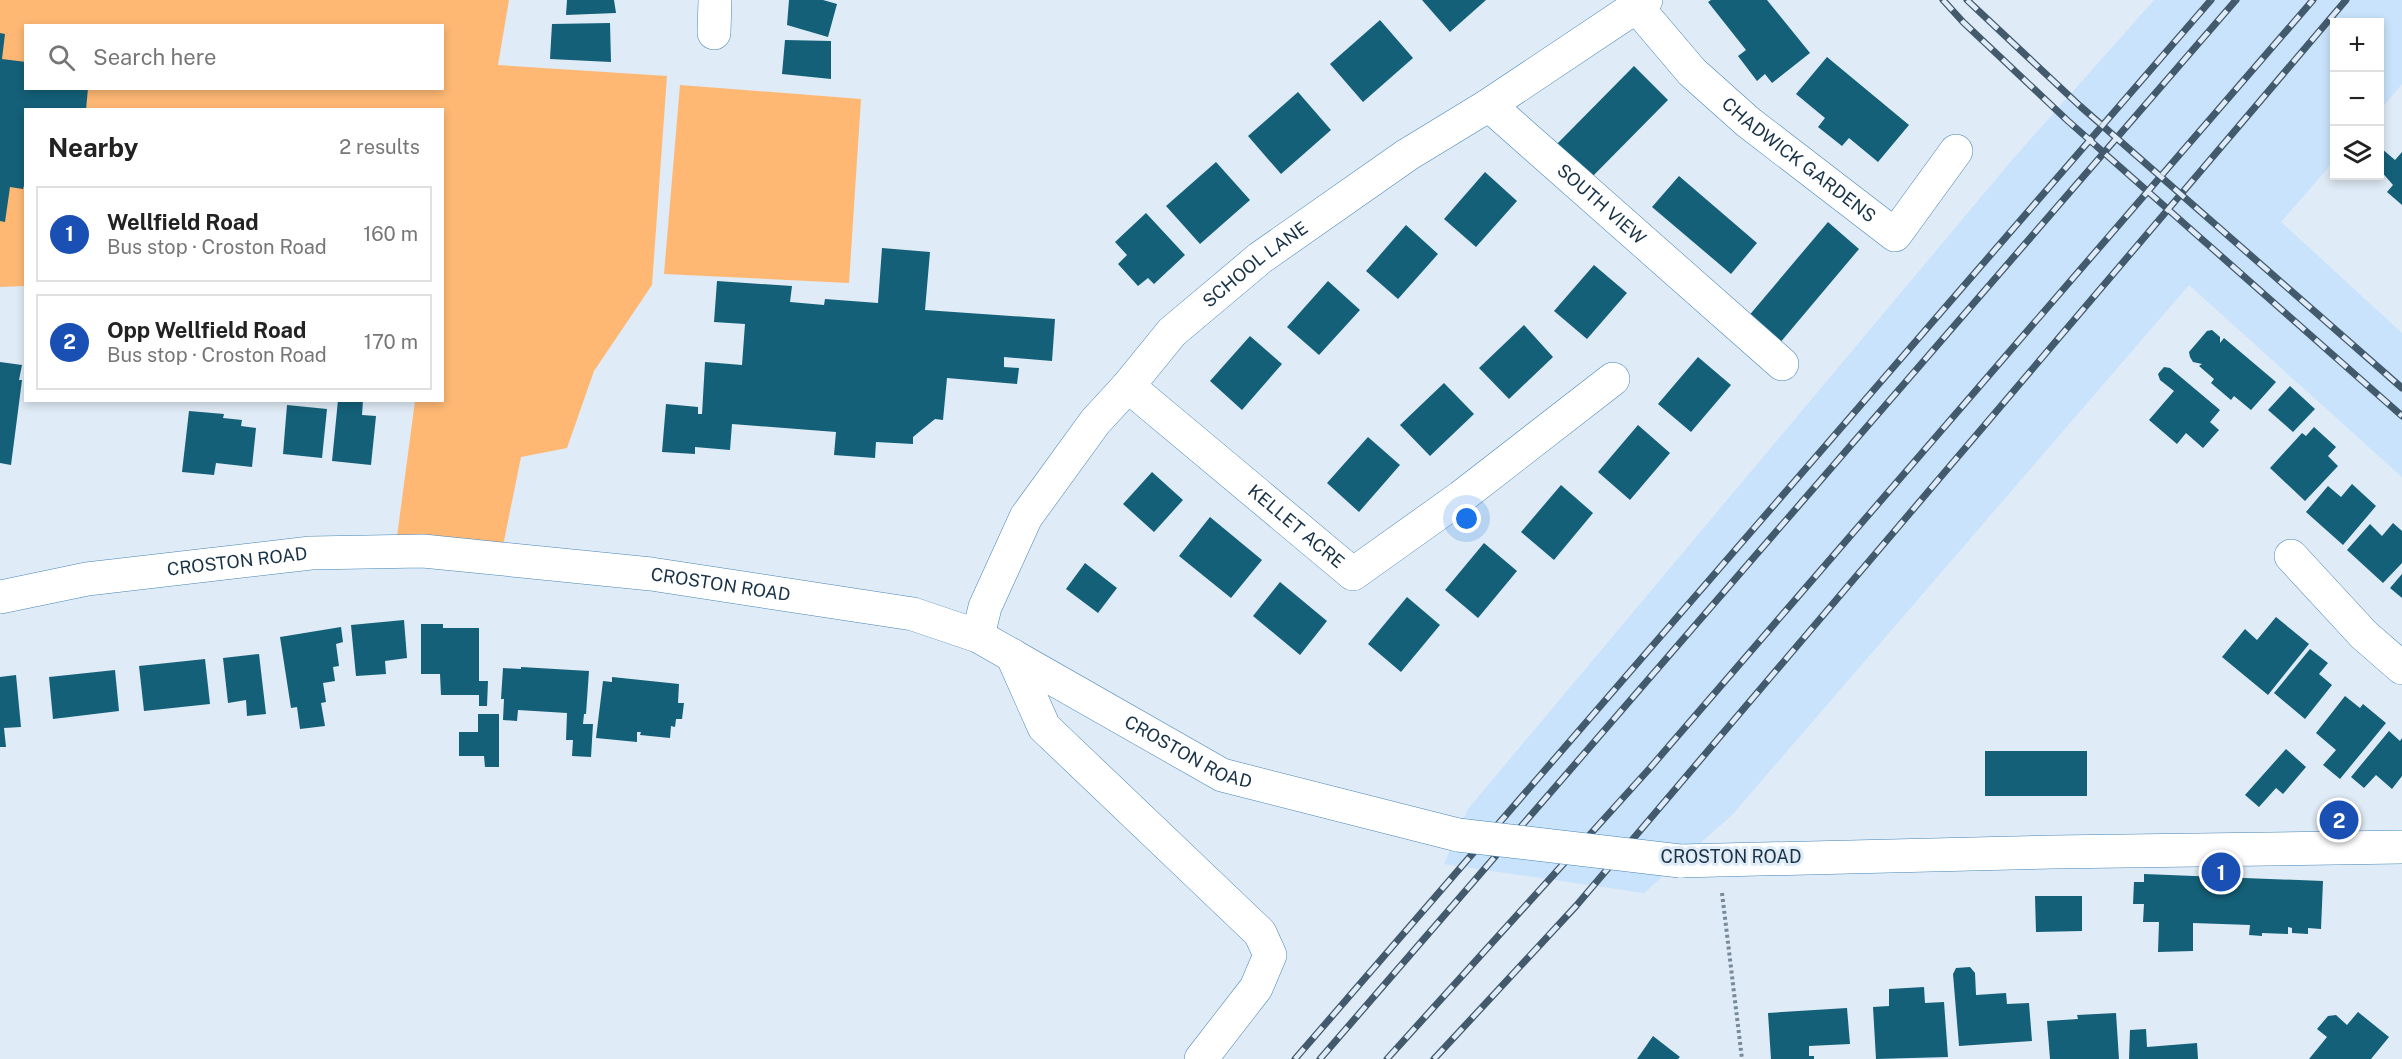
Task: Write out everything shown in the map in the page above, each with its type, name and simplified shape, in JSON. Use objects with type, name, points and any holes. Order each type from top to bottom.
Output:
[{"type":"street","points":[[714,33],[715,0]]},
{"type":"street","name":"SCHOOL LANE","points":[[978,636],[985,607],[1026,517],[1095,422],[1172,332],[1260,258],[1407,155],[1489,105],[1641,3]]},
{"type":"street","name":"CHADWICK GARDENS","points":[[1641,3],[1692,72],[1748,123],[1895,235],[1956,151]]},
{"type":"street","name":"SOUTH VIEW","points":[[1489,105],[1782,364]]},
{"type":"street","name":"KELLET ACRE","points":[[1128,386],[1353,573],[1461,496],[1613,379]]},
{"type":"street","name":"CROSTON ROAD","points":[[0,597],[87,579],[311,553],[423,550],[651,574],[913,614],[978,636],[1222,775],[1458,835],[1680,861],[2402,847]]},
{"type":"street","points":[[2291,556],[2364,635],[2402,668]]},
{"type":"street","points":[[1012,655],[1044,727],[1260,933],[1270,955],[1256,988],[1201,1059]]},
{"type":"path","points":[[1721,886],[1742,1059]]},
{"type":"shaded area","points":[[0,0],[509,0],[498,65],[667,76],[652,285],[594,371],[567,448],[521,457],[503,546],[396,544],[415,402],[444,402],[444,108],[24,108],[24,286],[0,287]]},
{"type":"shaded area","points":[[2154,0],[2402,0],[2402,84],[2384,105],[2384,18],[2330,18],[2330,166],[2281,222],[2402,333],[2402,477],[2189,285],[1732,815],[1644,893],[1444,864],[1468,809],[2013,159]]},
{"type":"shaded area","points":[[680,85],[861,99],[849,283],[664,274]]},
{"type":"building","points":[[567,0],[614,0],[616,13],[566,15]]},
{"type":"building","points":[[789,0],[823,0],[837,4],[828,37],[787,25]]},
{"type":"building","points":[[1422,0],[1486,0],[1450,32]]},
{"type":"building","points":[[1711,0],[1767,0],[1810,53],[1772,83],[1765,74],[1757,81],[1738,56],[1746,50],[1708,2]]},
{"type":"building","points":[[1380,20],[1413,58],[1363,102],[1330,64]]},
{"type":"building","points":[[610,23],[611,62],[550,59],[552,24]]},
{"type":"building","points":[[0,33],[5,34],[2,59],[24,62],[24,90],[88,90],[86,108],[24,108],[24,185],[23,189],[10,187],[5,222],[0,221]]},
{"type":"building","points":[[785,40],[831,41],[831,79],[782,74]]},
{"type":"building","points":[[1827,57],[1909,125],[1878,162],[1849,138],[1842,146],[1818,127],[1825,118],[1796,94]]},
{"type":"building","points":[[1634,66],[1668,100],[1588,181],[1553,148]]},
{"type":"building","points":[[1298,92],[1331,130],[1281,174],[1248,136]]},
{"type":"building","points":[[2384,151],[2395,160],[2402,152],[2402,205],[2387,192],[2393,185],[2384,175]]},
{"type":"building","points":[[1216,162],[1250,200],[1200,244],[1166,206]]},
{"type":"building","points":[[1485,172],[1517,201],[1476,247],[1444,219]]},
{"type":"building","points":[[1679,176],[1757,243],[1731,274],[1652,207]]},
{"type":"building","points":[[1146,213],[1185,255],[1154,284],[1148,278],[1138,286],[1118,264],[1127,255],[1115,242]]},
{"type":"building","points":[[1828,222],[1859,249],[1779,344],[1747,318]]},
{"type":"building","points":[[1406,225],[1438,254],[1398,299],[1366,271]]},
{"type":"building","points":[[882,248],[930,252],[925,310],[1055,319],[1052,361],[1004,357],[1004,367],[1019,368],[1017,384],[947,378],[943,420],[935,419],[913,437],[913,444],[876,442],[875,458],[834,455],[836,432],[732,424],[730,450],[695,447],[695,454],[662,452],[666,404],[698,407],[698,414],[702,414],[705,362],[742,365],[745,324],[714,322],[717,281],[792,286],[790,302],[824,305],[825,299],[878,303]]},
{"type":"building","points":[[1594,265],[1627,293],[1587,339],[1554,311]]},
{"type":"building","points":[[1328,281],[1360,310],[1319,355],[1287,327]]},
{"type":"building","points":[[1524,325],[1553,357],[1509,399],[1479,368]]},
{"type":"building","points":[[2212,330],[2220,337],[2220,343],[2224,338],[2276,382],[2251,410],[2234,396],[2231,400],[2211,383],[2214,379],[2199,366],[2202,364],[2193,362],[2190,357],[2189,352],[2207,331]]},
{"type":"building","points":[[1250,336],[1282,364],[1242,410],[1210,381]]},
{"type":"building","points":[[1698,357],[1731,385],[1691,432],[1658,404]]},
{"type":"building","points":[[0,362],[22,365],[11,465],[0,463]]},
{"type":"building","points":[[2164,367],[2170,368],[2220,410],[2210,422],[2219,430],[2203,448],[2186,433],[2177,444],[2149,420],[2174,391],[2160,380],[2158,374]]},
{"type":"building","points":[[1444,383],[1474,414],[1430,456],[1400,425]]},
{"type":"building","points":[[2290,386],[2315,409],[2293,432],[2268,410]]},
{"type":"building","points":[[338,402],[363,402],[362,415],[376,416],[371,465],[332,461]]},
{"type":"building","points":[[287,405],[327,409],[322,458],[283,454]]},
{"type":"building","points":[[189,411],[224,414],[223,418],[242,420],[241,426],[256,428],[252,467],[216,463],[214,475],[182,472]]},
{"type":"building","points":[[1638,425],[1670,453],[1630,500],[1598,472]]},
{"type":"building","points":[[2314,427],[2336,447],[2328,456],[2338,466],[2305,501],[2270,468],[2302,433],[2306,436]]},
{"type":"building","points":[[1368,437],[1400,465],[1359,512],[1327,483]]},
{"type":"building","points":[[1152,472],[1183,500],[1154,532],[1123,504]]},
{"type":"building","points":[[2352,484],[2376,506],[2343,545],[2306,512],[2328,486],[2341,497]]},
{"type":"building","points":[[1561,485],[1593,513],[1554,560],[1521,532]]},
{"type":"building","points":[[1210,517],[1262,560],[1231,598],[1179,556]]},
{"type":"building","points":[[2393,523],[2402,531],[2402,563],[2383,583],[2347,550],[2370,524],[2382,536]]},
{"type":"building","points":[[1484,543],[1517,571],[1478,618],[1445,590]]},
{"type":"building","points":[[1085,563],[1117,588],[1098,613],[1066,589]]},
{"type":"building","points":[[2402,574],[2402,598],[2390,588]]},
{"type":"building","points":[[1280,582],[1327,621],[1300,655],[1253,616]]},
{"type":"building","points":[[1407,597],[1440,625],[1401,672],[1368,644]]},
{"type":"building","points":[[2276,617],[2309,644],[2268,695],[2222,657],[2245,629],[2257,640]]},
{"type":"building","points":[[404,620],[407,658],[385,661],[386,674],[356,676],[351,625]]},
{"type":"building","points":[[421,624],[443,624],[443,628],[479,628],[479,681],[488,681],[487,706],[479,706],[479,695],[441,695],[440,674],[421,674]]},
{"type":"building","points":[[341,627],[343,642],[336,644],[339,666],[333,667],[335,681],[323,683],[326,702],[321,703],[325,726],[300,729],[297,707],[291,708],[280,637]]},
{"type":"building","points":[[2310,649],[2328,663],[2319,674],[2332,685],[2305,719],[2274,693]]},
{"type":"building","points":[[259,654],[266,714],[247,716],[246,700],[228,703],[223,658]]},
{"type":"building","points":[[205,659],[210,704],[144,711],[139,666]]},
{"type":"building","points":[[521,667],[589,671],[586,714],[584,714],[583,724],[593,724],[591,757],[572,756],[573,740],[566,740],[567,713],[518,710],[517,721],[503,720],[504,699],[501,699],[503,668],[521,669]]},
{"type":"building","points":[[115,670],[119,711],[53,719],[49,677]]},
{"type":"building","points":[[16,675],[21,727],[4,728],[6,747],[0,747],[0,677]]},
{"type":"building","points":[[612,677],[679,684],[678,703],[684,703],[682,719],[676,719],[675,727],[671,726],[670,738],[640,735],[641,732],[637,732],[637,742],[596,738],[603,681],[612,682]]},
{"type":"building","points":[[2345,696],[2360,708],[2363,704],[2386,723],[2340,779],[2323,765],[2336,750],[2316,733]]},
{"type":"building","points":[[478,714],[499,714],[499,767],[485,767],[484,756],[459,756],[459,732],[478,732]]},
{"type":"building","points":[[2389,731],[2400,741],[2402,738],[2402,776],[2392,789],[2376,775],[2364,788],[2351,777]]},
{"type":"building","points":[[2286,749],[2306,767],[2283,794],[2276,788],[2259,807],[2245,795]]},
{"type":"building","points":[[1985,751],[2087,751],[2087,796],[1985,796]]},
{"type":"building","points":[[2144,874],[2323,881],[2321,929],[2308,928],[2308,934],[2292,933],[2292,928],[2288,927],[2288,934],[2262,933],[2262,936],[2249,935],[2250,925],[2193,923],[2193,951],[2158,952],[2159,922],[2143,922],[2144,904],[2133,904],[2134,882],[2144,882]]},
{"type":"building","points":[[2035,896],[2082,896],[2082,931],[2036,932]]},
{"type":"building","points":[[1970,967],[1975,973],[1976,995],[2006,993],[2007,1004],[2029,1003],[2032,1041],[1959,1046],[1953,974],[1956,968]]},
{"type":"building","points":[[1924,987],[1925,1003],[1944,1002],[1948,1057],[1876,1059],[1873,1007],[1889,1006],[1889,989]]},
{"type":"building","points":[[1847,1008],[1850,1044],[1809,1046],[1809,1056],[1814,1056],[1814,1059],[1771,1059],[1768,1013]]},
{"type":"building","points":[[2358,1012],[2389,1037],[2371,1059],[2309,1059],[2327,1037],[2317,1029],[2328,1016],[2336,1015],[2347,1025]]},
{"type":"building","points":[[2116,1013],[2119,1059],[2050,1059],[2047,1021],[2078,1019],[2077,1015]]},
{"type":"building","points":[[2146,1029],[2147,1047],[2197,1043],[2198,1059],[2129,1059],[2130,1030]]},
{"type":"building","points":[[1653,1036],[1680,1057],[1678,1059],[1637,1059]]},
{"type":"railway","points":[[1943,0],[1963,22],[2068,121],[2402,416]]},
{"type":"railway","points":[[1967,0],[2080,106],[2402,388]]},
{"type":"railway","points":[[1295,1059],[2211,0]]},
{"type":"railway","points":[[1320,1059],[2236,0]]},
{"type":"railway","points":[[1387,1059],[1650,768],[2313,0]]},
{"type":"railway","points":[[1434,1059],[1576,906],[2346,0]]},
{"type":"place","name":"Opp Wellfield Road","points":[[2339,820]]},
{"type":"place","name":"Wellfield Road","points":[[2221,872]]}]
